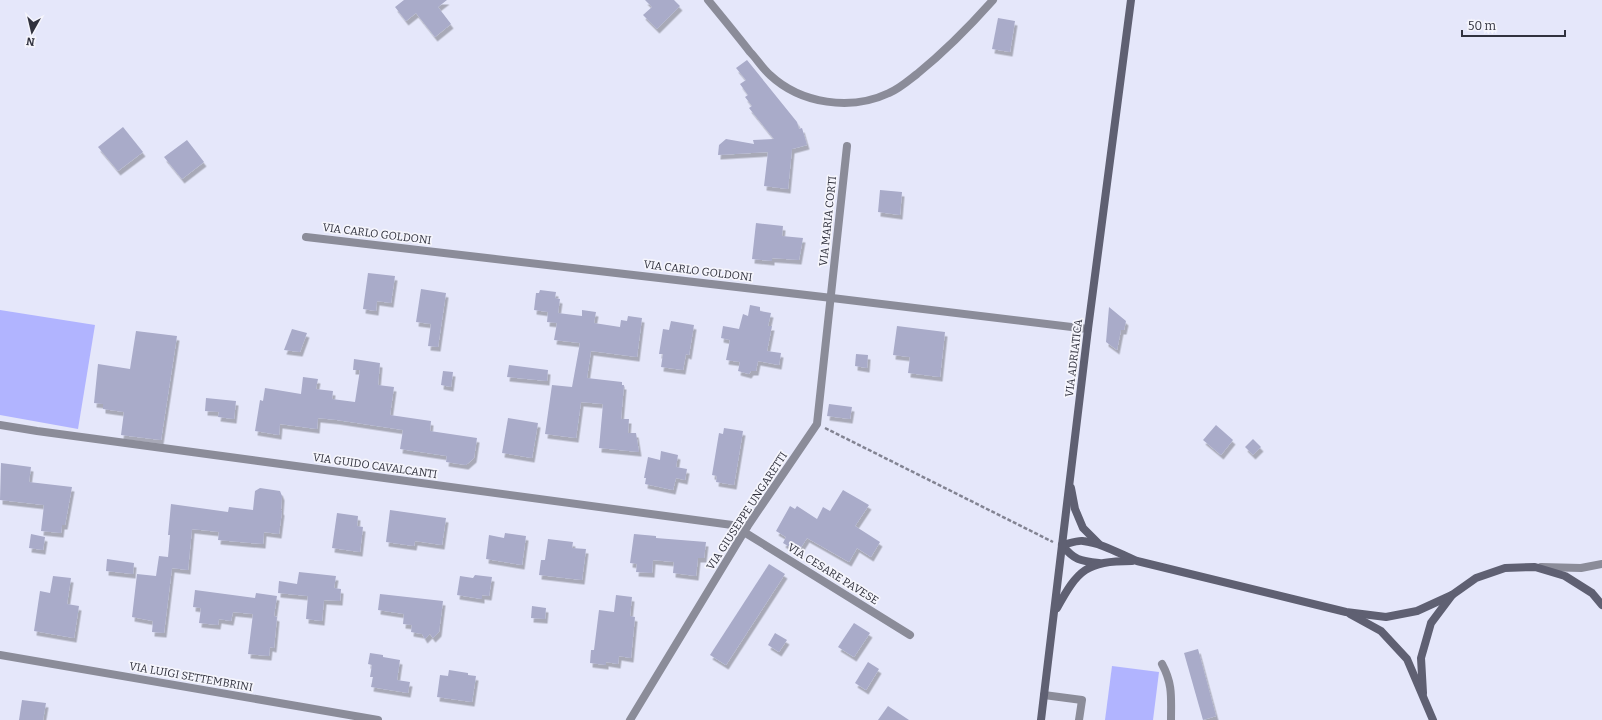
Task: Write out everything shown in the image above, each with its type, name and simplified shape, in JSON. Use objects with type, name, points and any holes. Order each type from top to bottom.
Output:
[{"type":"street","points":[[708,0],[770,75],[792,90],[817,101],[844,103],[870,100],[890,93],[905,83],[929,64],[964,32],[993,0]]},
{"type":"street","name":"VIA ADRIATICA","points":[[1041,720],[1088,329],[1131,0]]},
{"type":"street","name":"VIA MARIA CORTI","points":[[832,298],[847,146]]},
{"type":"street","name":"VIA CARLO GOLDONI","points":[[306,237],[1088,329]]},
{"type":"street","name":"VIA GIUSEPPE UNGARETTI","points":[[630,720],[746,530],[818,424],[832,298]]},
{"type":"street","name":"VIA GUIDO CAVALCANTI","points":[[0,425],[746,530]]},
{"type":"street","points":[[1069,482],[1075,509],[1083,528],[1100,544],[1120,554],[1137,561],[1346,612],[1386,617],[1417,611],[1452,595],[1476,578],[1505,568],[1581,568],[1602,564]]},
{"type":"street","name":"VIA CESARE PAVESE","points":[[746,530],[910,635]]},
{"type":"street","points":[[1100,544],[1082,541],[1062,546],[1070,556],[1085,562],[1100,564]]},
{"type":"street","points":[[1054,612],[1070,584],[1082,571],[1100,564],[1115,561],[1137,561]]},
{"type":"street","points":[[1535,567],[1566,576],[1592,593],[1602,605]]},
{"type":"street","points":[[1423,693],[1421,658],[1431,623],[1452,595]]},
{"type":"street","points":[[1346,612],[1382,631],[1407,659],[1423,693],[1433,720]]},
{"type":"street","name":"VIA LUIGI SETTEMBRINI","points":[[0,655],[378,720]]},
{"type":"street","points":[[1162,664],[1169,676],[1171,692],[1171,720]]},
{"type":"street","points":[[1044,695],[1082,700],[1079,720]]},
{"type":"path","points":[[818,424],[1044,539],[1062,546]]},
{"type":"shaded area","points":[[0,310],[95,325],[78,429],[0,415]]},
{"type":"shaded area","points":[[1112,666],[1159,672],[1153,720],[1105,720]]},
{"type":"building","points":[[404,0],[447,0],[438,7],[451,24],[435,37],[416,13],[406,21],[395,7]]},
{"type":"building","points":[[645,0],[674,0],[680,6],[657,29],[643,15],[652,7]]},
{"type":"building","points":[[998,18],[1015,21],[1010,52],[992,49]]},
{"type":"building","points":[[747,60],[797,122],[799,129],[802,128],[807,145],[792,149],[788,189],[764,186],[768,152],[718,155],[719,145],[726,139],[754,144],[753,140],[774,139],[749,108],[752,106],[745,97],[748,95],[740,84],[746,80],[736,68]]},
{"type":"building","points":[[123,127],[143,152],[118,171],[98,147]]},
{"type":"building","points":[[187,140],[204,162],[182,179],[164,157]]},
{"type":"building","points":[[880,190],[902,192],[900,215],[878,212]]},
{"type":"building","points":[[756,223],[783,226],[782,236],[803,238],[799,260],[772,258],[772,261],[752,259]]},
{"type":"building","points":[[368,273],[395,276],[391,303],[377,301],[376,311],[363,309]]},
{"type":"building","points":[[421,289],[446,293],[438,347],[428,346],[431,324],[416,322]]},
{"type":"building","points":[[540,290],[556,292],[555,298],[560,299],[558,313],[582,316],[582,310],[596,312],[594,323],[620,327],[621,320],[627,321],[628,316],[642,318],[637,357],[591,351],[587,378],[622,382],[622,385],[624,385],[621,419],[629,419],[628,433],[636,433],[639,452],[599,448],[603,404],[581,402],[576,438],[545,434],[552,385],[572,387],[580,343],[554,340],[557,323],[547,322],[548,312],[534,310],[536,293],[539,293]]},
{"type":"building","points":[[750,305],[760,307],[760,311],[771,313],[768,326],[772,326],[767,351],[781,353],[779,365],[758,361],[756,371],[751,371],[749,374],[738,371],[740,362],[726,360],[730,340],[721,338],[723,326],[739,329],[743,314],[748,316]]},
{"type":"building","points":[[1109,307],[1126,321],[1124,330],[1121,330],[1117,350],[1106,342]]},
{"type":"building","points":[[671,321],[694,325],[689,355],[686,354],[683,370],[661,367],[663,354],[659,354],[663,329],[669,330]]},
{"type":"building","points":[[897,326],[945,332],[940,377],[908,373],[910,357],[893,355]]},
{"type":"building","points":[[292,329],[307,333],[300,352],[284,350]]},
{"type":"building","points":[[136,331],[177,336],[161,440],[121,435],[124,412],[103,409],[103,404],[94,403],[98,364],[130,369]]},
{"type":"building","points":[[856,354],[868,355],[867,368],[855,366]]},
{"type":"building","points":[[354,359],[380,363],[378,385],[394,387],[390,415],[431,421],[430,431],[477,438],[474,458],[466,465],[446,462],[447,456],[400,449],[403,430],[337,420],[318,418],[317,429],[280,424],[279,435],[255,431],[260,400],[263,401],[265,388],[301,394],[303,377],[318,379],[316,389],[333,391],[332,399],[355,402],[360,370],[353,370]]},
{"type":"building","points":[[509,365],[548,370],[547,381],[507,377]]},
{"type":"building","points":[[443,371],[453,372],[451,387],[441,385]]},
{"type":"building","points":[[206,398],[236,401],[234,419],[218,417],[219,412],[205,411]]},
{"type":"building","points":[[829,404],[852,407],[850,419],[827,416]]},
{"type":"building","points":[[508,418],[538,423],[532,458],[502,453]]},
{"type":"building","points":[[1216,425],[1233,440],[1221,455],[1203,440]]},
{"type":"building","points":[[724,428],[743,431],[734,485],[716,482],[717,476],[712,475],[719,433],[723,434]]},
{"type":"building","points":[[1253,439],[1261,447],[1253,455],[1245,447]]},
{"type":"building","points":[[661,451],[678,455],[676,467],[687,469],[685,480],[676,478],[673,490],[645,484],[646,478],[644,478],[648,457],[660,460]]},
{"type":"building","points":[[1,463],[31,467],[29,482],[72,487],[65,525],[62,525],[61,533],[41,531],[44,505],[0,500]]},
{"type":"building","points":[[260,488],[280,491],[282,496],[282,511],[279,534],[264,532],[263,544],[218,540],[219,532],[192,529],[188,570],[172,568],[164,633],[152,632],[153,621],[132,617],[137,574],[156,576],[159,556],[168,557],[170,535],[168,535],[171,504],[228,512],[229,507],[253,510],[255,491]]},
{"type":"building","points":[[843,490],[869,505],[855,526],[880,542],[871,557],[857,548],[849,562],[807,538],[798,552],[783,543],[786,537],[776,531],[790,506],[795,509],[797,506],[817,519],[823,507],[830,511]]},
{"type":"building","points":[[390,510],[446,518],[442,545],[415,541],[414,546],[386,542]]},
{"type":"building","points":[[337,513],[358,516],[357,526],[363,527],[360,552],[332,548]]},
{"type":"building","points":[[505,533],[526,536],[522,565],[486,559],[489,535],[504,538]]},
{"type":"building","points":[[31,534],[45,537],[43,550],[29,548]]},
{"type":"building","points":[[634,534],[656,536],[656,538],[706,542],[704,558],[698,558],[696,576],[673,573],[674,562],[653,560],[652,573],[636,572],[637,564],[630,563]]},
{"type":"building","points":[[548,539],[573,542],[572,548],[586,549],[582,580],[539,575],[541,560],[545,560]]},
{"type":"building","points":[[107,559],[134,563],[133,574],[106,571]]},
{"type":"building","points":[[769,564],[785,574],[726,665],[710,655]]},
{"type":"building","points":[[299,572],[336,576],[334,588],[341,589],[340,601],[324,600],[322,621],[306,619],[308,596],[278,593],[279,581],[297,584]]},
{"type":"building","points":[[475,575],[492,577],[489,596],[482,595],[482,599],[457,595],[460,576],[473,578]]},
{"type":"building","points":[[53,576],[71,578],[67,604],[79,606],[74,638],[34,631],[40,591],[50,593]]},
{"type":"building","points":[[195,590],[255,598],[256,593],[277,596],[274,616],[277,617],[274,648],[270,647],[269,656],[248,654],[253,614],[233,612],[231,621],[219,619],[218,625],[199,623],[201,608],[193,607]]},
{"type":"building","points":[[380,594],[443,601],[439,632],[433,638],[430,634],[425,639],[422,634],[411,632],[412,625],[403,624],[404,614],[378,610]]},
{"type":"building","points":[[616,595],[632,597],[630,616],[635,617],[631,658],[619,656],[618,664],[606,662],[606,665],[590,663],[591,650],[594,650],[599,610],[614,612]]},
{"type":"building","points":[[532,606],[546,608],[545,619],[531,618]]},
{"type":"building","points":[[854,623],[870,633],[854,657],[838,647]]},
{"type":"building","points":[[775,633],[787,640],[779,652],[768,645]]},
{"type":"building","points":[[1198,649],[1216,716],[1203,720],[1184,653]]},
{"type":"building","points":[[370,653],[400,660],[397,680],[410,682],[408,693],[371,687],[373,677],[370,677],[372,665],[368,664]]},
{"type":"building","points":[[868,662],[879,669],[866,690],[855,683]]},
{"type":"building","points":[[449,670],[476,676],[472,702],[437,697],[440,675],[448,676]]},
{"type":"building","points":[[22,700],[46,703],[43,720],[19,720]]},
{"type":"building","points":[[888,706],[909,720],[878,720]]}]
